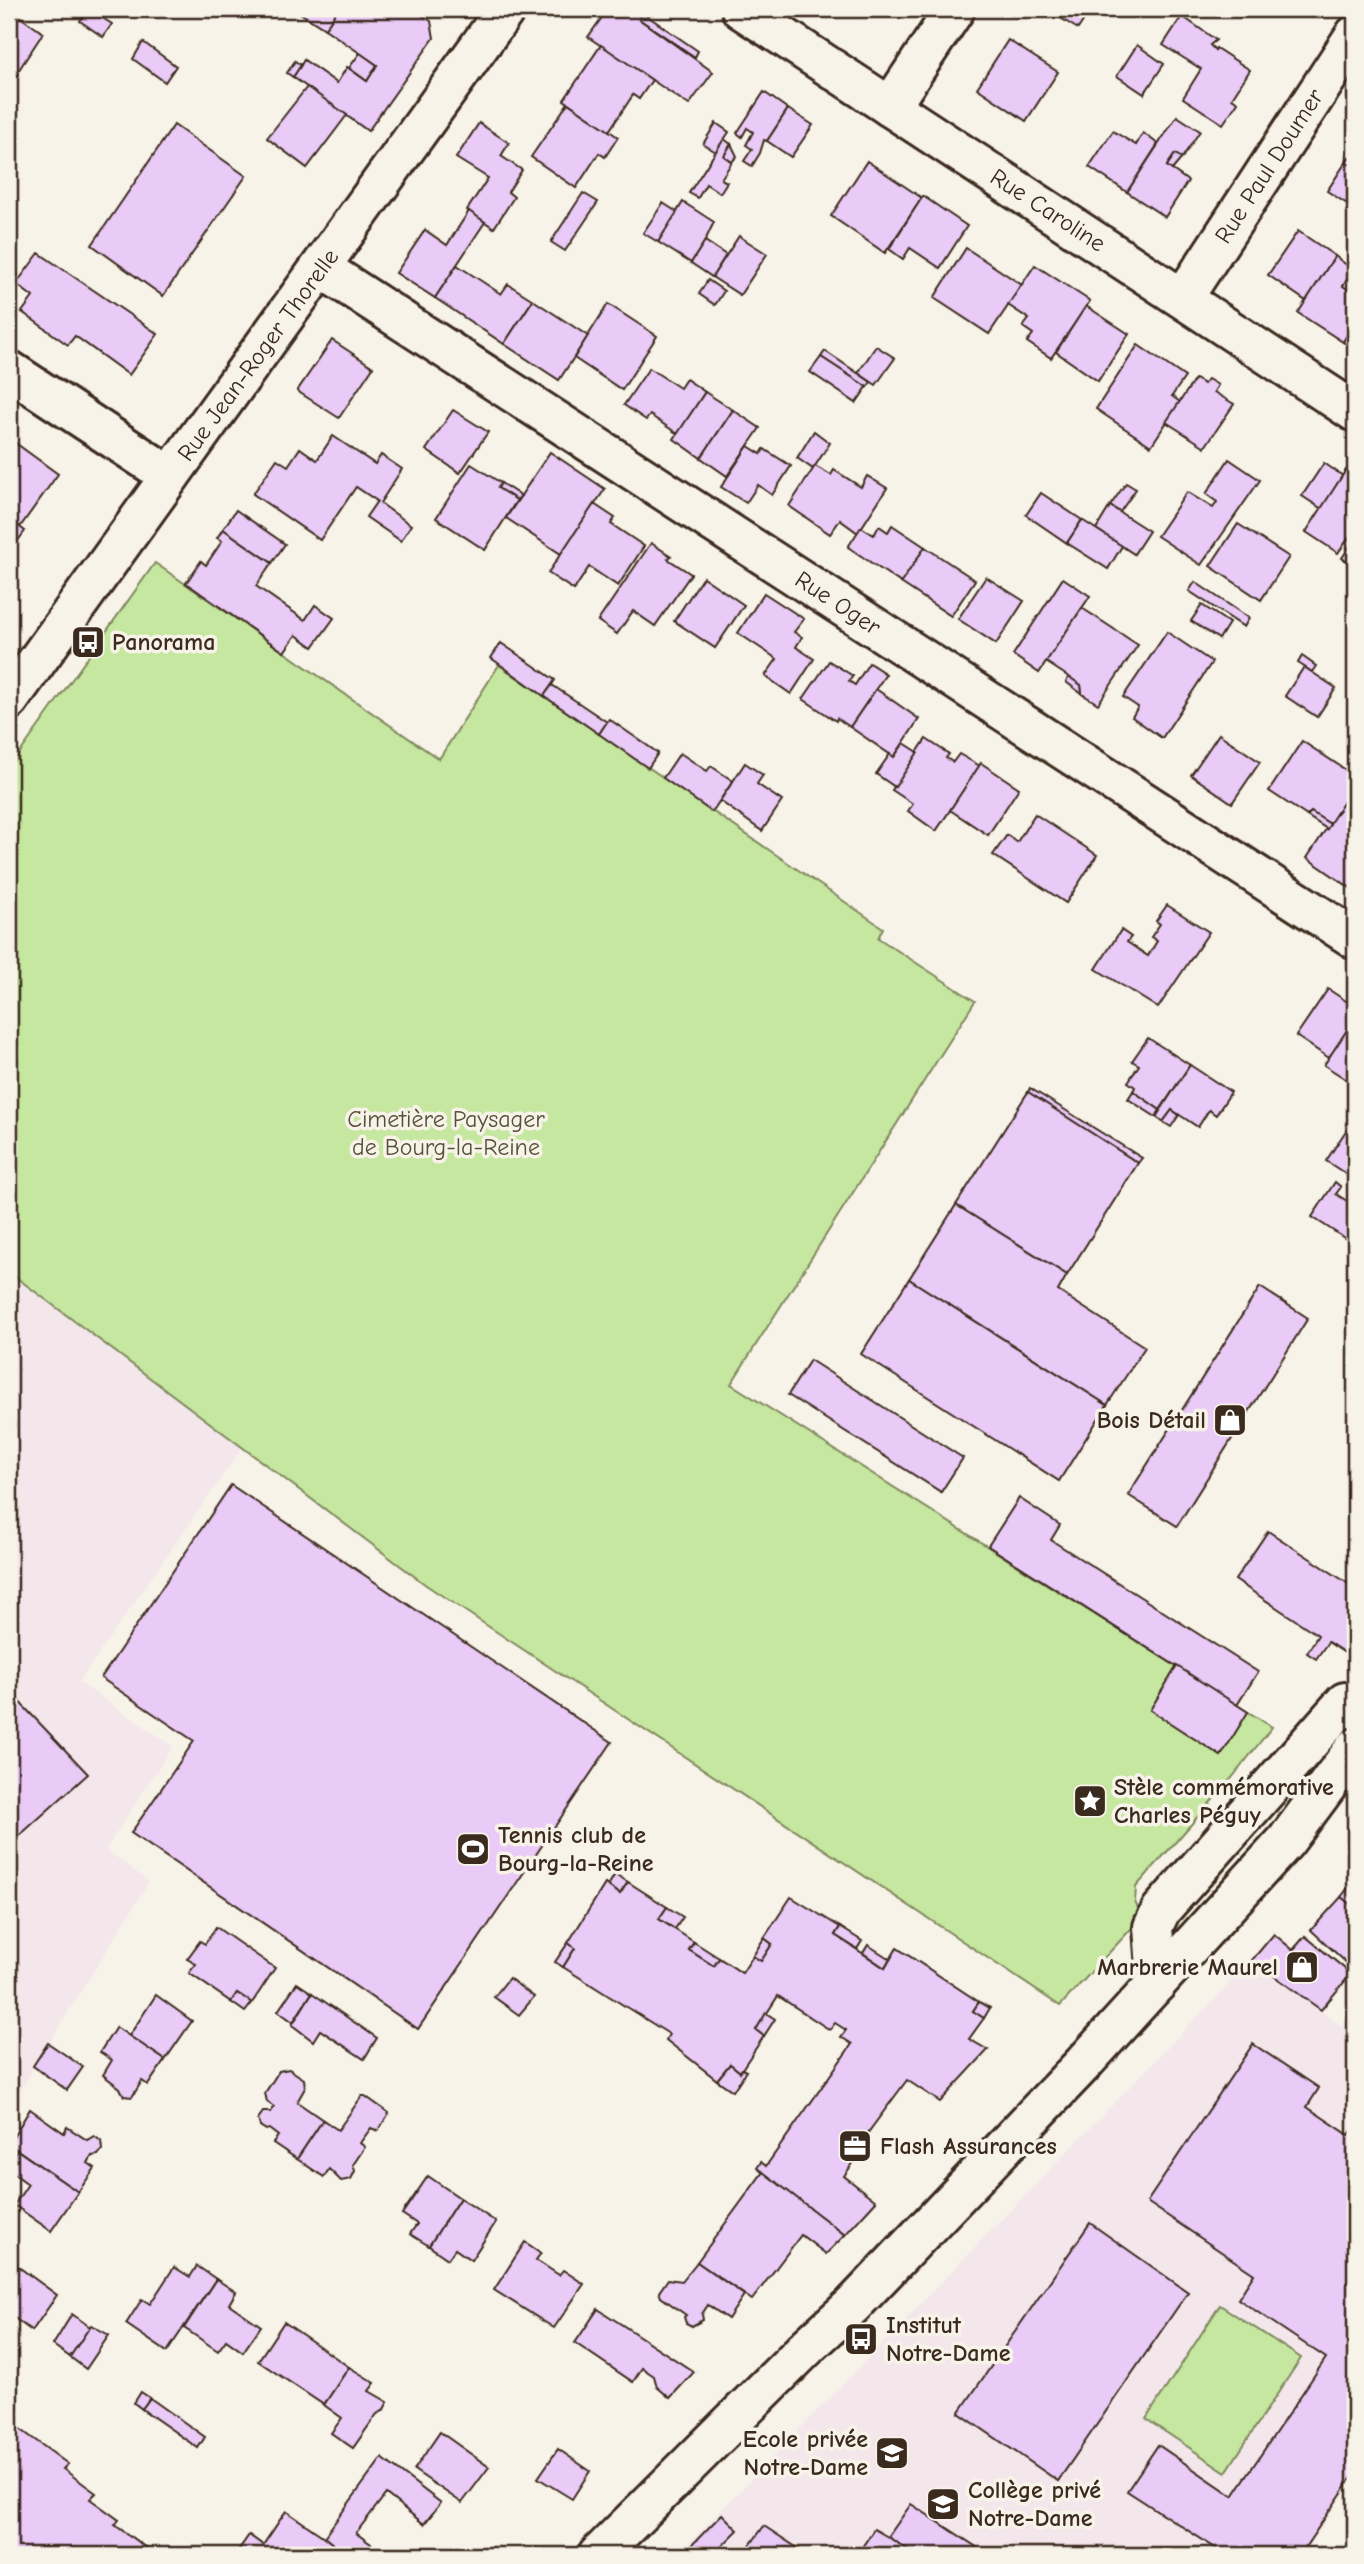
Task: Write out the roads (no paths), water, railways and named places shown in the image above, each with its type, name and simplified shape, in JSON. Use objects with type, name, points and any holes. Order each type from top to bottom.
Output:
[{"type":"street","name":"Rue Caroline","points":[[741,9],[1355,412]]},
{"type":"street","points":[[890,107],[955,9]]},
{"type":"street","name":"Rue Jean-Roger Thorelle","points":[[9,699],[321,268],[500,11]]},
{"type":"street","name":"Rue Paul Doumer","points":[[1183,298],[1355,35]]},
{"type":"street","name":"Rue Oger","points":[[321,268],[1355,939]]},
{"type":"street","points":[[9,370],[170,476]]},
{"type":"street","points":[[1157,1983],[1153,1927],[1161,1910],[1350,1705]]},
{"type":"street","points":[[598,2555],[809,2345],[853,2305],[1157,1983],[1286,1841],[1355,1748]]},
{"type":"place","name":"Panorama","points":[[88,642]]},
{"type":"place","name":"Bois Détail","points":[[1230,1420]]},
{"type":"place","name":"Stèle commémorative Charles Péguy","points":[[1090,1801]]},
{"type":"place","name":"Tennis club de Bourg-la-Reine","points":[[473,1849]]},
{"type":"place","name":"Marbrerie Maurel","points":[[1302,1967]]},
{"type":"place","name":"Flash Assurances","points":[[855,2146]]},
{"type":"place","name":"Institut Notre-Dame","points":[[861,2339]]},
{"type":"place","name":"Ecole privée Notre-Dame","points":[[892,2453]]},
{"type":"place","name":"Collège privé Notre-Dame","points":[[943,2504]]},
{"type":"park label","name":"Cimetière Paysager de Bourg-la-Reine","points":[[446,1133]]}]
